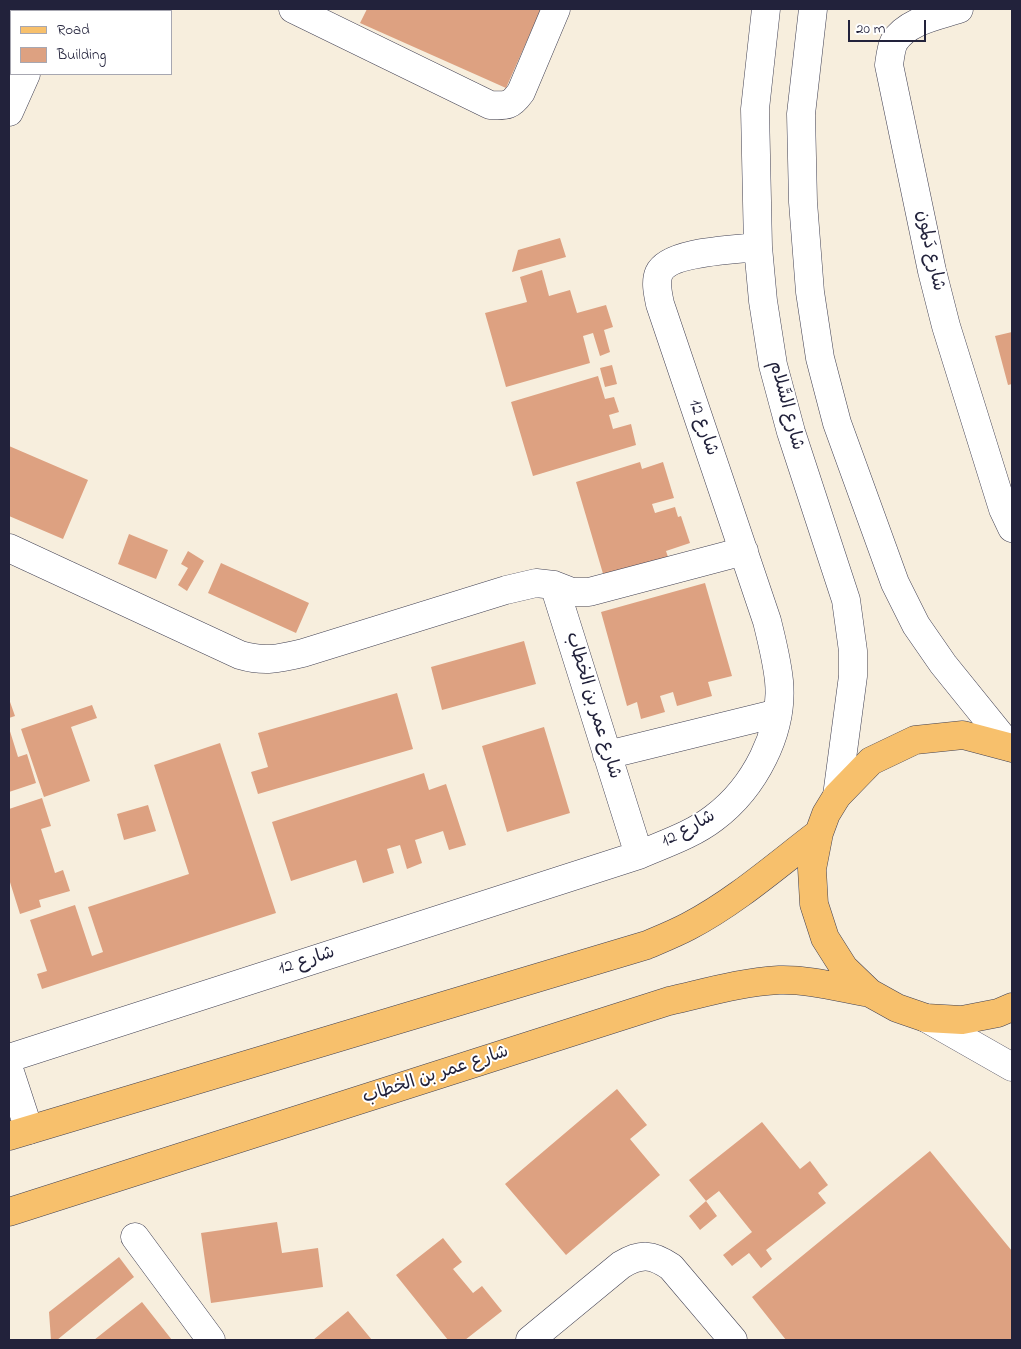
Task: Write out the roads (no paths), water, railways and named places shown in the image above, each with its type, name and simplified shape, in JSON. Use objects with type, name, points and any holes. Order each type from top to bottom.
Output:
[{"type":"main road","points":[[1011,747],[963,735],[915,740],[871,761],[838,796],[826,814],[819,834],[812,869],[814,904],[825,938],[844,968],[870,993],[896,1008],[926,1018],[962,1020],[998,1013],[1012,1007]]},
{"type":"main road","points":[[19,1133],[647,945],[690,926],[718,908],[819,834]]},
{"type":"main road","name":"شارع عمر بن الخطاب","points":[[9,1212],[669,1001],[748,983],[780,980],[819,984],[870,993]]},
{"type":"street","points":[[293,9],[490,105],[504,106],[514,102],[521,92],[556,9]]},
{"type":"street","name":"شارع السَّلام","points":[[766,9],[755,109],[758,247],[763,301],[773,365],[791,432],[846,600],[853,651],[853,676],[838,796]]},
{"type":"street","points":[[813,9],[801,114],[803,202],[810,292],[820,358],[837,423],[895,583],[916,624],[943,664],[1011,747]]},
{"type":"street","name":"شارع دَلمون","points":[[959,9],[904,30],[893,44],[889,65],[932,271],[946,326],[1003,509],[1012,528]]},
{"type":"street","points":[[9,112],[26,75]]},
{"type":"street","name":"شارع 12","points":[[9,1058],[638,855],[688,833],[714,818],[737,798],[759,765],[771,738],[778,713],[779,683],[767,621],[660,304],[657,282],[659,272],[667,264],[687,255],[758,247]]},
{"type":"street","points":[[9,548],[240,655],[257,660],[279,659],[302,653],[536,583],[554,585],[572,592],[589,592],[744,551]]},
{"type":"street","name":"شارع عمر بن الخطاب","points":[[554,585],[638,855]]},
{"type":"street","points":[[607,755],[778,713]]},
{"type":"street","points":[[926,1018],[1012,1067]]},
{"type":"street","points":[[9,1069],[19,1133]]},
{"type":"street","points":[[135,1236],[211,1340]]},
{"type":"street","points":[[530,1340],[621,1265],[632,1258],[643,1256],[659,1258],[671,1267],[733,1340]]}]
